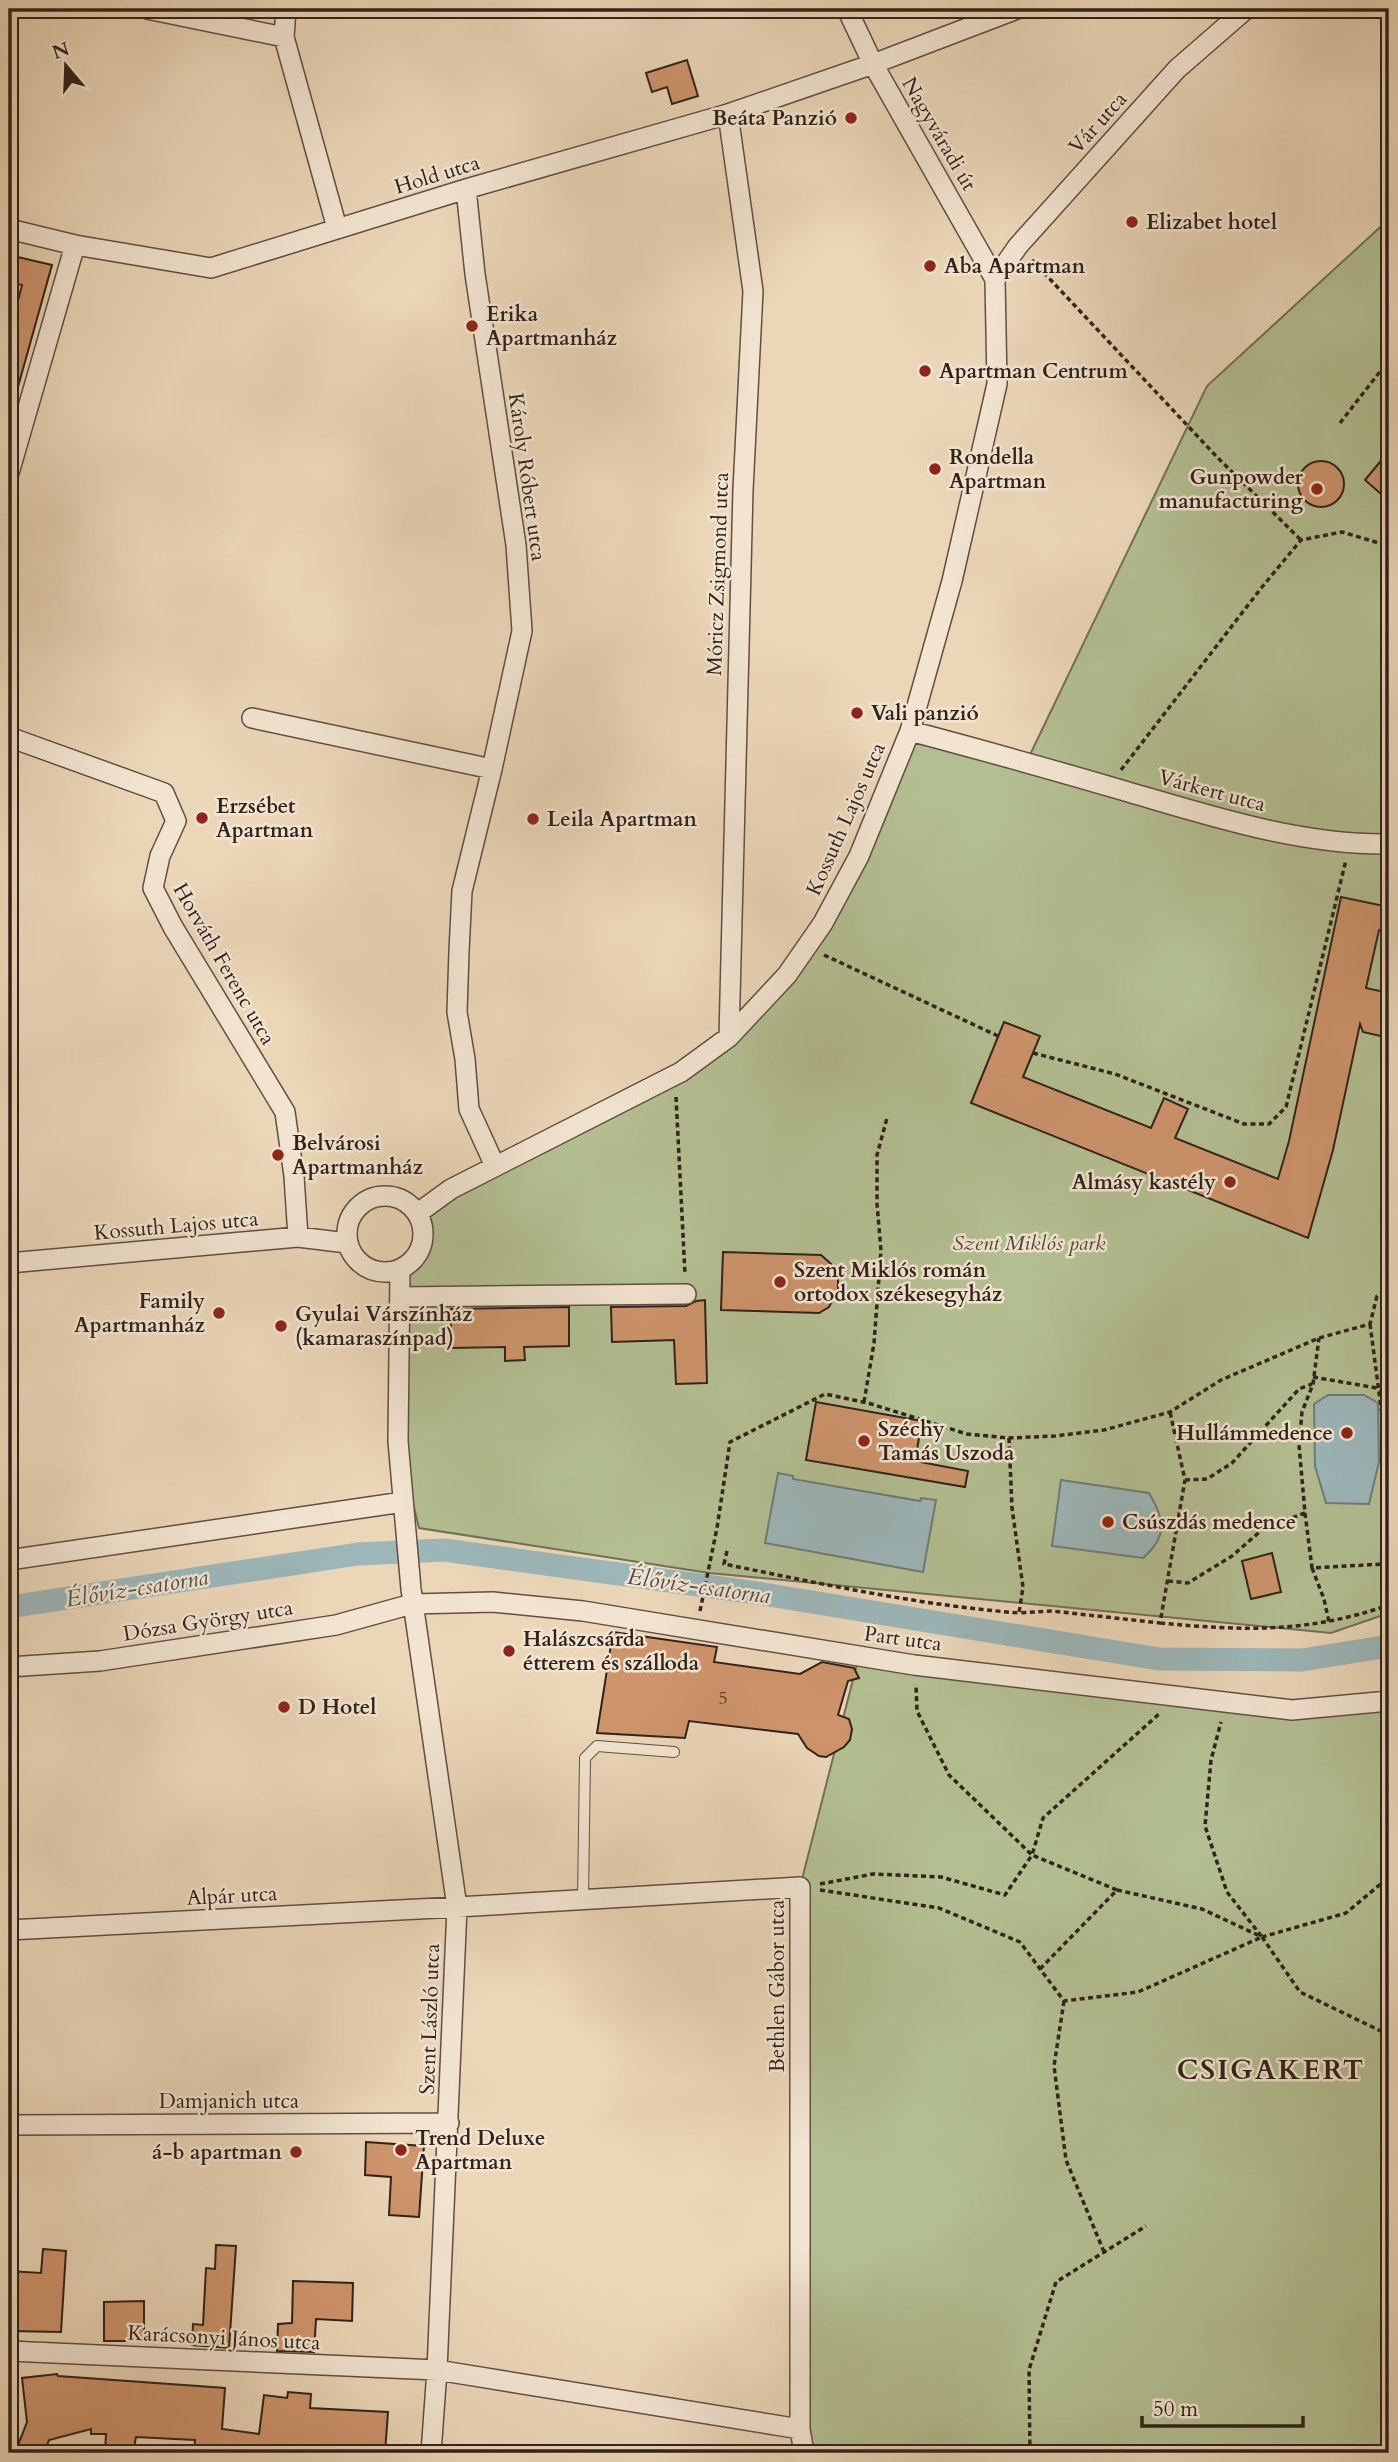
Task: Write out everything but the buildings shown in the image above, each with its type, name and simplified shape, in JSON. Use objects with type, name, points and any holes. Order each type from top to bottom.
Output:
[{"type":"street","points":[[147,9],[284,37]]},
{"type":"street","points":[[286,9],[284,37],[337,228]]},
{"type":"street","name":"Nagyváradi út","points":[[847,9],[873,64],[995,279]]},
{"type":"street","name":"Hold utca","points":[[9,229],[75,245],[211,268],[466,189],[728,114],[873,64],[1017,9]]},
{"type":"street","name":"Vár utca","points":[[995,279],[1018,246],[1177,69],[1246,9]]},
{"type":"street","name":"Móricz Zsigmond utca","points":[[728,114],[753,291],[743,490],[729,1037]]},
{"type":"street","name":"Károly Róbert utca","points":[[466,189],[475,274],[516,545],[523,631],[462,891],[457,1012],[465,1059],[469,1109],[495,1166]]},
{"type":"street","points":[[9,473],[75,245]]},
{"type":"street","name":"Kossuth Lajos utca","points":[[418,1213],[451,1189],[674,1074],[729,1037],[787,975],[823,923],[859,856],[910,730],[952,580],[997,384],[995,279]]},
{"type":"street","points":[[252,719],[492,769]]},
{"type":"street","name":"Várkert utca","points":[[910,730],[1240,825],[1350,844],[1389,844]]},
{"type":"street","name":"Horváth Ferenc utca","points":[[9,737],[164,793],[176,821],[160,856],[153,888],[173,927],[285,1112],[294,1176],[298,1237]]},
{"type":"street","points":[[397,1197],[418,1213],[424,1239],[419,1252],[400,1270],[387,1273],[374,1271],[362,1265],[353,1255],[347,1243],[347,1230],[351,1216],[359,1206],[370,1199],[397,1197]]},
{"type":"street","name":"Kossuth Lajos utca","points":[[9,1263],[298,1237],[347,1243]]},
{"type":"street","points":[[9,1560],[404,1506],[398,1441],[400,1270]]},
{"type":"street","points":[[400,1297],[686,1294]]},
{"type":"street","name":"Szent László utca","points":[[404,1506],[412,1597],[457,1908],[438,2370],[431,2453]]},
{"type":"street","name":"Part utca","points":[[412,1597],[583,1611],[844,1657],[1292,1710],[1389,1700]]},
{"type":"street","name":"Dózsa György utca","points":[[9,1667],[100,1661],[323,1627],[412,1597]]},
{"type":"street","name":"Bethlen Gábor utca","points":[[457,1908],[800,1887],[800,2429],[804,2453]]},
{"type":"street","name":"Alpár utca","points":[[9,1930],[457,1908]]},
{"type":"street","name":"Damjanich utca","points":[[9,2125],[449,2123]]},
{"type":"street","name":"Karácsonyi János utca","points":[[9,2351],[438,2370]]},
{"type":"street","points":[[438,2370],[800,2429]]},
{"type":"lane","points":[[583,1900],[585,1758],[597,1746],[674,1752]]},
{"type":"path","points":[[1018,246],[1217,457],[1301,540]]},
{"type":"path","points":[[1340,423],[1389,360]]},
{"type":"path","points":[[1109,786],[1301,540],[1342,532],[1389,546]]},
{"type":"path","points":[[1033,1053],[1115,1074],[1244,1124],[1269,1124],[1286,1107],[1350,844]]},
{"type":"path","points":[[807,946],[998,1036]]},
{"type":"path","points":[[674,1074],[686,1294]]},
{"type":"path","points":[[864,1402],[874,1343],[881,1251],[877,1155],[887,1118]]},
{"type":"path","points":[[1389,1291],[1377,1296],[1370,1324],[1384,1430],[1383,1564],[1389,1573]]},
{"type":"path","points":[[704,1595],[730,1441],[825,1394],[864,1402],[967,1434],[1055,1436],[1104,1430],[1170,1412],[1221,1380],[1319,1338],[1370,1324]]},
{"type":"path","points":[[1319,1338],[1313,1384],[1302,1412],[1299,1445],[1312,1568],[1324,1599],[1329,1622]]},
{"type":"path","points":[[1313,1377],[1377,1388],[1389,1394]]},
{"type":"path","points":[[1185,1480],[1207,1479],[1232,1463],[1299,1389],[1313,1384]]},
{"type":"path","points":[[1160,1623],[1185,1480],[1170,1412]]},
{"type":"path","points":[[1009,1437],[1012,1508],[1023,1587],[1019,1613]]},
{"type":"path","points":[[1168,1581],[1188,1583],[1232,1556],[1264,1528],[1305,1513]]},
{"type":"path","points":[[727,1551],[724,1564],[872,1594],[1019,1613],[1052,1611],[1247,1630],[1329,1622],[1389,1605]]},
{"type":"path","points":[[1312,1568],[1383,1564]]},
{"type":"path","points":[[914,1665],[917,1711],[949,1775],[1032,1856],[1116,1890],[1202,1909],[1262,1937]]},
{"type":"path","points":[[800,1887],[873,1874],[941,1877],[1005,1895],[1032,1856],[1043,1818],[1179,1696]]},
{"type":"path","points":[[1227,1702],[1210,1760],[1205,1826],[1227,1892],[1300,1992],[1389,2035]]},
{"type":"path","points":[[1064,2001],[1138,1992],[1262,1937],[1346,1913],[1389,1877]]},
{"type":"path","points":[[800,1887],[939,1908],[1020,1942],[1064,2001],[1054,2066],[1066,2160],[1104,2252]]},
{"type":"path","points":[[1040,1969],[1116,1890]]},
{"type":"path","points":[[1030,2453],[1029,2370],[1056,2282],[1146,2226]]},
{"type":"green space","name":"Szent Miklós park","points":[[1389,219],[1389,1613],[1331,1633],[709,1573],[419,1528],[398,1441],[400,1270],[411,1262],[424,1239],[418,1213],[729,1037],[823,923],[910,731],[1027,761],[1207,386]]},
{"type":"green space","points":[[859,1656],[1292,1710],[1389,1701],[1389,2453],[804,2453],[800,1887]]},
{"type":"water","name":"Hullámmedence","points":[[1328,1395],[1364,1395],[1378,1403],[1379,1462],[1369,1504],[1326,1503],[1315,1466],[1314,1404]]},
{"type":"water","points":[[778,1473],[793,1476],[793,1479],[920,1501],[921,1498],[936,1500],[923,1572],[765,1543]]},
{"type":"water","name":"Csúszdás medence","points":[[1061,1480],[1149,1493],[1161,1520],[1157,1542],[1143,1558],[1052,1546]]},
{"type":"waterway","name":"Élővíz-csatorna","points":[[9,1607],[358,1554],[444,1550],[757,1593],[1159,1659],[1302,1660],[1389,1646]]},
{"type":"place","name":"Beáta Panzió","points":[[851,118]]},
{"type":"place","name":"Elizabet hotel","points":[[1132,222]]},
{"type":"place","name":"Aba Apartman","points":[[930,266]]},
{"type":"place","name":"Erika Apartmanház","points":[[472,326]]},
{"type":"place","name":"Apartman Centrum","points":[[925,371]]},
{"type":"place","name":"Rondella Apartman","points":[[935,469]]},
{"type":"place","name":"Gunpowder manufacturing","points":[[1317,489]]},
{"type":"place","name":"Vali panzió","points":[[857,713]]},
{"type":"place","name":"Erzsébet Apartman","points":[[202,818]]},
{"type":"place","name":"Leila Apartman","points":[[533,819]]},
{"type":"place","name":"Belvárosi Apartmanház","points":[[278,1155]]},
{"type":"place","name":"Almásy kastély","points":[[1230,1182]]},
{"type":"place","name":"Szent Miklós román ortodox székesegyház","points":[[780,1282]]},
{"type":"place","name":"Family Apartmanház","points":[[219,1313]]},
{"type":"place","name":"Gyulai Várszínház (kamaraszínpad)","points":[[281,1326]]},
{"type":"place","name":"Hullámmedence","points":[[1347,1433]]},
{"type":"place","name":"Széchy Tamás Uszoda","points":[[864,1441]]},
{"type":"place","name":"Csúszdás medence","points":[[1108,1522]]},
{"type":"place","name":"Halászcsárda étterem és szálloda","points":[[509,1651]]},
{"type":"place","name":"D Hotel","points":[[284,1707]]},
{"type":"place","name":"Trend Deluxe Apartman","points":[[401,2150]]},
{"type":"place","name":"á-b apartman","points":[[296,2152]]},
{"type":"district","name":"CSIGAKERT","points":[[1271,2070]]}]
